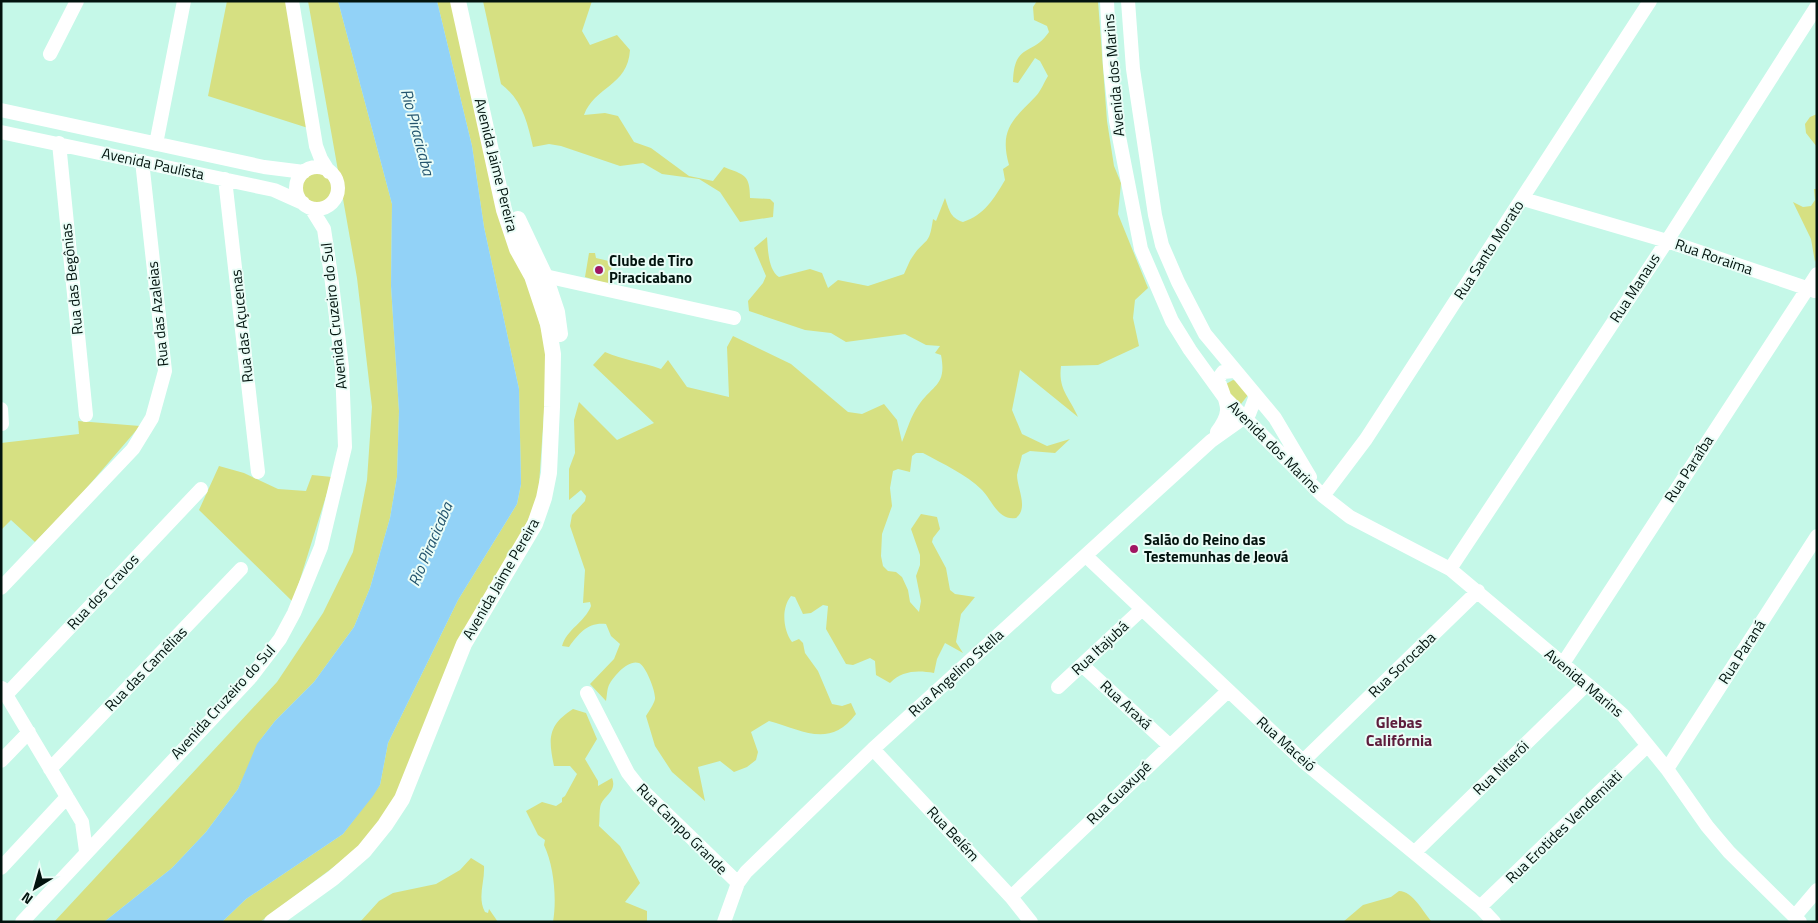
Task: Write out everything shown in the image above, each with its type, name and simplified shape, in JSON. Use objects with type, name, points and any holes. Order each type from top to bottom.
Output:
[{"type":"main road","name":"Avenida Jaime Pereira","points":[[272,922],[333,878],[364,851],[385,825],[405,790],[424,747],[440,698],[464,644],[535,524],[544,498],[549,473],[553,354],[548,324],[538,276],[517,249],[504,210],[458,1]]},
{"type":"main road","name":"Avenida Jaime Pereira","points":[[288,922],[341,884],[369,858],[391,830],[410,801],[472,648],[544,526],[554,500],[560,458],[564,365],[556,312],[538,276],[514,208],[468,1]]},
{"type":"street","points":[[50,54],[77,1]]},
{"type":"street","points":[[156,144],[184,1]]},
{"type":"street","points":[[292,1],[316,146],[321,159],[337,184],[336,198],[332,203],[322,208],[307,206],[297,191],[300,178],[305,172],[316,146]]},
{"type":"street","name":"Avenida dos Marins","points":[[1107,1],[1110,66],[1116,121],[1141,249],[1172,321],[1224,397],[1323,496]]},
{"type":"street","name":"Avenida dos Marins","points":[[1128,1],[1133,69],[1154,215],[1162,245],[1178,282],[1201,326],[1234,371],[1275,418],[1323,496]]},
{"type":"street","name":"Rua Santo Morato","points":[[1323,496],[1366,439],[1650,1]]},
{"type":"street","name":"Rua Manaus","points":[[1450,569],[1666,241],[1817,6]]},
{"type":"street","name":"Avenida Paulista","points":[[1,110],[282,171],[305,172]]},
{"type":"street","points":[[7,133],[16,113]]},
{"type":"street","name":"Rua das Begônias","points":[[49,119],[86,415]]},
{"type":"street","name":"Avenida Paulista","points":[[7,133],[274,190],[307,206]]},
{"type":"street","name":"Rua das Azaleias","points":[[1,588],[132,449],[152,418],[160,395],[165,372],[142,162]]},
{"type":"street","points":[[305,172],[316,168],[329,172]]},
{"type":"street","points":[[274,190],[279,188],[283,182],[282,171]]},
{"type":"street","name":"Rua das Açucenas","points":[[225,179],[258,472]]},
{"type":"street","name":"Rua Roraima","points":[[1523,199],[1666,241],[1812,290]]},
{"type":"street","name":"Avenida Cruzeiro do Sul","points":[[22,922],[86,851],[250,677],[280,639],[294,613],[321,547],[345,447],[342,367],[324,229],[332,203]]},
{"type":"street","name":"Avenida Cruzeiro do Sul","points":[[307,206],[324,229]]},
{"type":"street","name":"Rua Paraíba","points":[[1562,664],[1812,290],[1817,274]]},
{"type":"street","points":[[538,276],[734,318]]},
{"type":"street","points":[[1211,441],[1226,419],[1228,411],[1218,379],[1220,375],[1234,371]]},
{"type":"street","points":[[1211,441],[1245,416],[1254,406],[1256,396]]},
{"type":"street","points":[[1,409],[2,424]]},
{"type":"street","name":"Rua Angelino Stella","points":[[724,922],[738,884],[746,872],[873,749],[1211,441]]},
{"type":"street","name":"Rua dos Cravos","points":[[4,691],[201,489]]},
{"type":"street","name":"Avenida Marins","points":[[1323,496],[1350,517],[1450,569],[1623,715],[1667,769],[1707,826],[1728,852],[1797,919]]},
{"type":"street","name":"Rua Paraná","points":[[1667,769],[1817,536]]},
{"type":"street","name":"Rua Maceió","points":[[1086,556],[1303,761],[1415,852],[1480,907],[1494,922]]},
{"type":"street","name":"Rua das Camélias","points":[[50,769],[241,568]]},
{"type":"street","name":"Rua Sorocaba","points":[[1303,761],[1478,591]]},
{"type":"street","name":"Rua Itajubá","points":[[1058,687],[1142,609]]},
{"type":"street","name":"Rua Araxá","points":[[1082,665],[1169,746]]},
{"type":"street","name":"Rua Niterói","points":[[1415,852],[1587,684]]},
{"type":"street","points":[[4,691],[82,822],[86,851]]},
{"type":"street","name":"Rua Guaxupé","points":[[1011,897],[1228,691]]},
{"type":"street","name":"Rua Campo Grande","points":[[588,693],[628,773],[639,787],[738,884]]},
{"type":"street","points":[[1,761],[29,732]]},
{"type":"street","name":"Rua Erotides Vendemiati","points":[[1480,907],[1648,746]]},
{"type":"street","name":"Rua Belém","points":[[873,749],[1011,897],[1031,922]]},
{"type":"street","points":[[1,868],[67,797]]},
{"type":"street","points":[[82,822],[106,830]]},
{"type":"street","points":[[1797,919],[1817,890]]},
{"type":"green space","points":[[227,1],[286,1],[308,128],[208,96]]},
{"type":"green space","points":[[308,1],[338,1],[392,204],[391,286],[399,411],[397,477],[390,518],[370,588],[354,627],[314,682],[275,721],[261,739],[238,789],[206,832],[172,868],[104,922],[54,922],[277,682],[323,613],[353,552],[367,480],[372,407],[357,278]]},
{"type":"green space","points":[[437,1],[454,1],[548,355],[538,499],[395,797],[379,823],[359,848],[260,922],[222,922],[246,899],[343,834],[380,785],[388,743],[458,600],[517,504],[521,484],[519,389],[484,227],[472,146]]},
{"type":"green space","points":[[483,1],[592,1],[582,31],[590,45],[617,35],[630,50],[628,62],[623,71],[617,79],[595,98],[584,115],[605,113],[618,116],[634,142],[651,148],[689,176],[713,181],[724,167],[741,174],[749,184],[750,198],[770,199],[774,203],[773,217],[740,222],[720,192],[699,179],[662,174],[643,163],[620,166],[561,146],[549,144],[533,147],[526,120],[519,104],[501,84]]},
{"type":"green space","points":[[1037,1],[1098,1],[1107,121],[1114,166],[1121,183],[1118,214],[1148,288],[1135,300],[1133,318],[1139,346],[1098,365],[1061,366],[1061,381],[1065,393],[1078,417],[1020,370],[1012,410],[1022,434],[1047,446],[1070,439],[1055,453],[1030,451],[1022,455],[1017,480],[1022,509],[1016,518],[1004,516],[976,484],[923,453],[916,453],[912,456],[910,472],[898,469],[893,471],[890,488],[892,506],[882,534],[881,556],[883,566],[888,571],[896,572],[902,577],[908,590],[910,602],[919,612],[921,601],[916,576],[920,565],[920,555],[911,529],[921,514],[937,517],[940,529],[932,542],[946,568],[950,590],[955,594],[975,597],[961,614],[956,642],[963,653],[945,643],[937,659],[934,673],[910,672],[899,676],[890,683],[876,675],[875,661],[870,658],[853,665],[846,664],[826,629],[828,606],[823,605],[811,613],[803,614],[795,597],[791,596],[786,607],[784,619],[789,637],[792,642],[799,639],[803,643],[805,653],[818,671],[832,704],[842,706],[851,703],[856,714],[846,725],[826,734],[804,732],[769,721],[751,732],[758,752],[756,760],[747,767],[734,772],[720,761],[698,767],[705,801],[672,772],[655,746],[646,716],[654,703],[655,696],[650,679],[642,665],[635,662],[617,673],[609,685],[606,701],[590,684],[614,659],[620,644],[611,636],[606,624],[589,627],[576,637],[569,647],[562,646],[564,640],[585,617],[591,606],[590,602],[583,603],[585,570],[570,526],[572,515],[585,501],[586,496],[581,490],[569,500],[569,469],[575,453],[574,420],[579,402],[617,440],[654,423],[593,365],[605,352],[661,369],[668,360],[687,387],[729,397],[727,347],[733,336],[791,364],[848,412],[862,414],[884,404],[897,420],[902,442],[916,410],[940,379],[942,373],[941,355],[935,353],[940,346],[926,345],[905,334],[846,342],[831,333],[805,330],[749,311],[748,301],[763,283],[766,276],[754,248],[767,237],[771,264],[775,274],[779,277],[810,269],[822,273],[828,288],[838,280],[868,286],[904,274],[917,250],[928,238],[933,219],[936,221],[945,198],[953,216],[963,222],[983,211],[1005,180],[1003,169],[1009,165],[1006,142],[1010,126],[1038,94],[1048,76],[1040,61],[1035,58],[1018,83],[1013,82],[1014,69],[1020,55],[1043,40],[1049,32],[1047,26],[1034,20],[1033,7]]},
{"type":"green space","points":[[1817,114],[1817,147],[1806,133],[1805,124],[1810,117]]},
{"type":"green space","points":[[318,170],[330,176],[336,188],[330,200],[318,206],[306,200],[300,188],[306,176]]},
{"type":"green space","points":[[1814,189],[1817,189],[1817,257],[1815,262],[1811,239],[1793,202],[1803,207],[1811,206],[1815,200]]},
{"type":"green space","name":"Clube de Tiro Piracicabano","points":[[589,253],[595,253],[596,258],[613,262],[608,284],[585,277]]},
{"type":"green space","points":[[1233,380],[1237,381],[1248,395],[1241,404],[1233,400],[1226,384]]},
{"type":"green space","points":[[78,421],[140,426],[72,505],[35,542],[11,520],[1,530],[1,443],[79,434]]},
{"type":"green space","points":[[219,466],[244,473],[278,489],[306,491],[312,475],[332,477],[293,602],[199,510]]},
{"type":"green space","points":[[573,709],[586,713],[597,739],[585,759],[598,781],[598,786],[612,778],[612,789],[600,806],[599,826],[620,846],[640,883],[625,902],[647,911],[647,922],[553,922],[555,903],[554,883],[544,845],[545,840],[538,835],[526,811],[542,802],[556,806],[562,802],[562,798],[577,774],[570,766],[554,766],[551,748],[554,727]]},
{"type":"green space","points":[[471,858],[484,866],[481,895],[483,906],[485,912],[488,913],[489,909],[498,922],[360,922],[379,901],[393,893],[436,884],[460,870]]},
{"type":"green space","points":[[1399,891],[1409,894],[1432,922],[1343,922],[1363,905],[1391,897]]},
{"type":"water","name":"Rio Piracicaba","points":[[338,1],[437,1],[472,146],[484,227],[519,389],[521,484],[517,504],[458,600],[388,743],[380,785],[343,834],[246,899],[222,922],[104,922],[172,868],[206,832],[238,789],[257,744],[275,721],[314,682],[354,627],[370,588],[390,518],[397,477],[399,411],[391,286],[392,204]]},
{"type":"place","name":"Clube de Tiro Piracicabano","points":[[599,270]]},
{"type":"place","name":"Salão do Reino das Testemunhas de Jeová","points":[[1134,549]]},
{"type":"district","name":"Glebas Califórnia","points":[[1399,731]]}]
